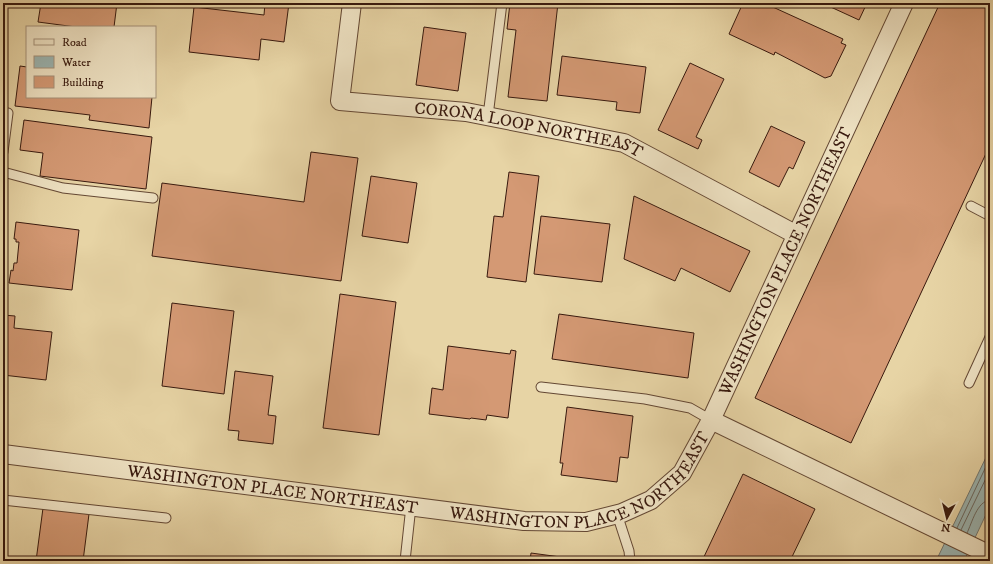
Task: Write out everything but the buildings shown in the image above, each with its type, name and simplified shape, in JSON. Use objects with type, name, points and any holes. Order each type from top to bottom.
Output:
[{"type":"street","name":"CORONA LOOP NORTHEAST","points":[[352,3],[340,101],[466,112],[624,143],[795,234]]},
{"type":"street","name":"WASHINGTON PLACE NORTHEAST","points":[[3,454],[524,521],[586,522],[617,514],[651,500],[682,473],[711,420],[795,234],[904,3]]},
{"type":"street","points":[[711,420],[990,555]]},
{"type":"lane","points":[[488,116],[502,3]]},
{"type":"lane","points":[[3,152],[8,114]]},
{"type":"lane","points":[[3,172],[63,188],[153,198]]},
{"type":"lane","points":[[971,206],[990,216]]},
{"type":"lane","points":[[969,383],[990,337]]},
{"type":"lane","points":[[541,387],[644,399],[690,408],[711,420]]},
{"type":"lane","points":[[3,500],[166,518]]},
{"type":"lane","points":[[405,561],[411,506]]},
{"type":"lane","points":[[617,514],[629,551],[630,561]]},
{"type":"water","points":[[990,449],[990,506],[964,561],[936,561]]}]
